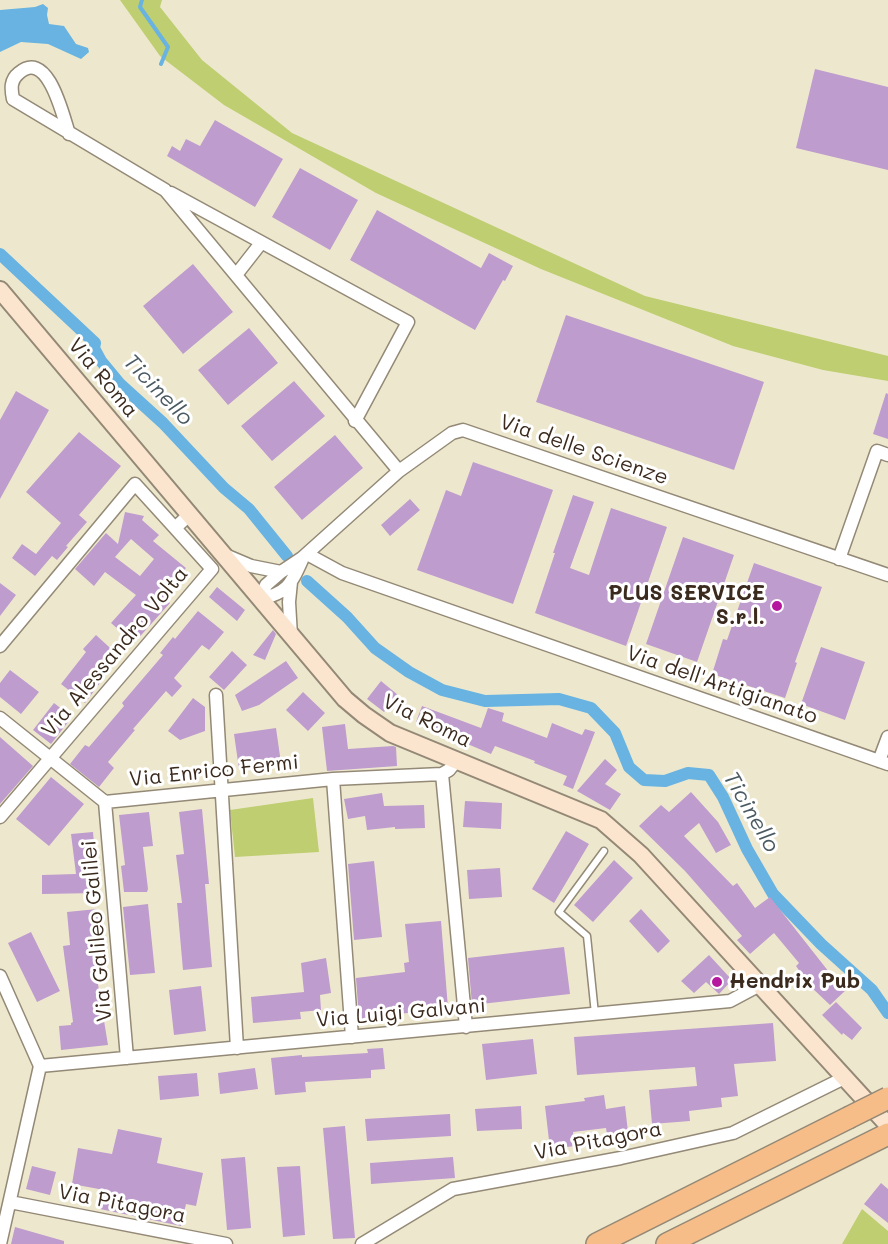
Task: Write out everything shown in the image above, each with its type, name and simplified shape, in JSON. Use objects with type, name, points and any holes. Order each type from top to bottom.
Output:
[{"type":"highway","points":[[597,1244],[888,1098]]},
{"type":"highway","points":[[668,1244],[880,1138]]},
{"type":"street","points":[[69,134],[50,80],[41,71],[30,68],[21,70],[15,76],[11,87],[13,99],[69,134],[165,190],[408,322],[355,421]]},
{"type":"street","points":[[165,190],[355,421],[399,471]]},
{"type":"street","points":[[236,275],[261,243]]},
{"type":"street","name":"Via Roma","points":[[0,290],[345,699],[390,733],[601,820],[641,855],[888,1125]]},
{"type":"street","name":"Via delle Scienze","points":[[260,599],[266,585],[305,556],[399,471],[452,433],[463,430],[888,575]]},
{"type":"street","points":[[839,559],[877,451],[888,455]]},
{"type":"street","points":[[0,646],[135,484],[175,528],[189,515]]},
{"type":"street","name":"Via Alessandro Volta","points":[[0,817],[212,569],[175,528]]},
{"type":"street","points":[[222,554],[251,566],[281,572]]},
{"type":"street","name":"Via delle Scienze","points":[[291,636],[289,602],[291,582],[305,556]]},
{"type":"street","name":"Via dell'Artigianato","points":[[305,556],[342,573],[884,762]]},
{"type":"street","points":[[260,599],[278,595],[291,582]]},
{"type":"street","points":[[216,695],[237,1048]]},
{"type":"street","name":"Via Enrico Fermi","points":[[0,718],[105,802],[333,778],[442,774]]},
{"type":"street","points":[[884,762],[888,737]]},
{"type":"street","points":[[456,761],[449,770],[442,774],[466,1027]]},
{"type":"street","points":[[333,778],[352,1037]]},
{"type":"street","name":"Via Galileo Galilei","points":[[105,802],[127,1058]]},
{"type":"street","points":[[0,976],[40,1066],[0,1244]]},
{"type":"street","name":"Via Luigi Galvani","points":[[40,1066],[730,1001],[760,985]]},
{"type":"street","name":"Via Pitagora","points":[[362,1244],[453,1189],[621,1158],[733,1133],[843,1078]]},
{"type":"street","name":"Via Pitagora","points":[[10,1202],[226,1244]]},
{"type":"lane","points":[[595,1014],[587,936],[559,912],[604,851]]},
{"type":"green space","points":[[120,0],[162,0],[160,7],[202,60],[292,133],[645,296],[888,356],[888,381],[823,370],[733,346],[541,269],[376,193],[224,105],[160,56]]},
{"type":"green space","points":[[313,798],[319,852],[235,857],[230,810]]},
{"type":"green space","points":[[862,1209],[888,1231],[888,1244],[842,1244]]},
{"type":"water","points":[[43,4],[48,8],[49,24],[64,26],[76,44],[88,48],[89,52],[81,59],[48,44],[21,42],[0,52],[0,10],[35,7]]},
{"type":"building","points":[[815,69],[888,87],[888,170],[796,148]]},
{"type":"building","points":[[215,120],[283,159],[255,207],[167,156],[172,146],[180,151],[186,139],[200,146]]},
{"type":"building","points":[[300,168],[358,200],[330,250],[272,217]]},
{"type":"building","points":[[377,210],[481,268],[489,253],[513,266],[475,330],[350,260]]},
{"type":"building","points":[[193,264],[233,312],[183,354],[143,306]]},
{"type":"building","points":[[566,315],[764,382],[734,470],[536,402]]},
{"type":"building","points":[[249,328],[278,363],[228,405],[198,370]]},
{"type":"building","points":[[294,381],[325,416],[272,461],[241,426]]},
{"type":"building","points":[[16,391],[49,410],[0,499],[0,420]]},
{"type":"building","points":[[886,393],[888,394],[888,439],[873,434]]},
{"type":"building","points":[[79,432],[121,466],[79,515],[87,522],[66,546],[68,547],[57,560],[52,556],[35,576],[12,558],[22,544],[36,554],[61,523],[26,492]]},
{"type":"building","points":[[335,435],[363,468],[302,520],[274,487]]},
{"type":"building","points":[[473,462],[553,490],[513,604],[417,570],[446,490],[461,496]]},
{"type":"building","points":[[573,495],[594,502],[570,568],[589,575],[611,508],[667,527],[626,646],[535,613]]},
{"type":"building","points":[[410,499],[420,510],[390,536],[381,525]]},
{"type":"building","points":[[125,512],[144,516],[142,520],[159,535],[153,541],[186,568],[163,597],[170,603],[134,643],[111,623],[136,595],[105,572],[94,586],[75,569],[106,533],[118,544]],"holes":[[[131,539],[154,559],[140,576],[115,557]]]},
{"type":"building","points":[[683,537],[734,555],[697,662],[646,644]]},
{"type":"building","points":[[754,563],[822,587],[795,662],[797,663],[785,698],[712,674],[723,639],[727,640]]},
{"type":"building","points":[[0,583],[16,595],[0,616]]},
{"type":"building","points":[[217,587],[245,610],[237,621],[209,597]]},
{"type":"building","points":[[198,611],[224,632],[209,650],[202,645],[174,678],[182,686],[172,697],[166,691],[133,729],[135,730],[108,762],[114,768],[99,787],[70,764],[85,745],[89,747],[124,706],[122,703],[163,655],[160,653]]},
{"type":"building","points":[[273,630],[276,634],[265,660],[253,655]]},
{"type":"building","points":[[96,635],[120,657],[98,681],[100,683],[85,703],[61,684],[86,652],[83,649]]},
{"type":"building","points":[[821,647],[865,662],[845,720],[801,704]]},
{"type":"building","points":[[232,651],[247,665],[224,690],[209,677]]},
{"type":"building","points":[[286,661],[298,678],[259,705],[242,711],[235,695]]},
{"type":"building","points":[[10,670],[39,692],[21,714],[0,697],[0,683]]},
{"type":"building","points":[[381,681],[398,695],[384,712],[367,699]]},
{"type":"building","points":[[303,692],[325,713],[308,731],[286,710]]},
{"type":"building","points":[[193,698],[205,707],[205,731],[180,740],[168,731]]},
{"type":"building","points":[[54,703],[72,717],[51,744],[33,730]]},
{"type":"building","points":[[422,706],[481,728],[488,708],[504,713],[502,721],[547,738],[552,723],[582,735],[585,729],[595,732],[573,789],[563,785],[567,776],[534,763],[535,761],[495,746],[491,754],[416,722]]},
{"type":"building","points":[[345,724],[348,749],[396,747],[397,766],[327,771],[322,727]]},
{"type":"building","points":[[276,728],[281,763],[239,769],[234,734]]},
{"type":"building","points":[[0,737],[33,766],[0,804]]},
{"type":"building","points":[[605,759],[617,770],[605,784],[621,794],[610,810],[577,791]]},
{"type":"building","points":[[51,777],[84,804],[49,846],[16,819]]},
{"type":"building","points":[[691,792],[718,822],[731,845],[716,853],[699,823],[684,836],[733,886],[737,883],[755,908],[770,897],[846,990],[830,1005],[810,986],[796,966],[799,963],[774,933],[750,954],[737,940],[742,936],[685,871],[639,826],[661,805],[669,812]]},
{"type":"building","points":[[382,793],[384,806],[424,805],[425,828],[395,829],[395,827],[367,830],[365,816],[348,819],[344,799]]},
{"type":"building","points":[[465,801],[502,803],[501,829],[463,827]]},
{"type":"building","points":[[202,809],[209,884],[205,884],[212,967],[183,970],[177,903],[182,903],[176,855],[184,854],[179,812]]},
{"type":"building","points":[[149,812],[153,846],[143,847],[148,889],[147,892],[124,892],[121,866],[125,865],[119,815]]},
{"type":"building","points":[[566,831],[589,844],[554,903],[532,889]]},
{"type":"building","points":[[93,832],[98,893],[42,894],[42,875],[76,874],[71,834]]},
{"type":"building","points":[[614,860],[633,878],[593,922],[574,905]]},
{"type":"building","points":[[374,861],[382,937],[354,940],[348,864]]},
{"type":"building","points":[[500,868],[502,897],[469,899],[467,870]]},
{"type":"building","points":[[148,904],[155,973],[130,975],[123,907]]},
{"type":"building","points":[[97,909],[99,927],[94,928],[99,966],[95,966],[108,1045],[61,1050],[59,1026],[71,1025],[73,1022],[63,946],[70,945],[67,912]]},
{"type":"building","points":[[641,909],[670,941],[658,953],[629,921]]},
{"type":"building","points":[[441,921],[448,1008],[359,1019],[356,978],[405,972],[404,963],[409,962],[405,924]]},
{"type":"building","points":[[31,932],[60,991],[37,1002],[8,943]]},
{"type":"building","points":[[564,947],[570,994],[472,1005],[468,958]]},
{"type":"building","points":[[709,955],[732,980],[719,994],[706,982],[694,993],[681,981]]},
{"type":"building","points":[[326,958],[331,993],[320,995],[321,1010],[300,1012],[301,1019],[253,1023],[251,997],[304,992],[301,963]]},
{"type":"building","points":[[201,986],[206,1031],[174,1035],[169,990]]},
{"type":"building","points":[[836,1002],[862,1028],[852,1040],[843,1033],[842,1035],[822,1015]]},
{"type":"building","points":[[773,1023],[776,1061],[734,1064],[738,1096],[721,1098],[722,1107],[689,1111],[690,1121],[652,1124],[649,1090],[697,1086],[695,1067],[577,1075],[574,1037]]},
{"type":"building","points":[[533,1039],[537,1074],[486,1080],[482,1044]]},
{"type":"building","points":[[383,1048],[385,1069],[371,1070],[371,1078],[305,1082],[306,1092],[275,1095],[271,1058],[368,1053],[367,1049]]},
{"type":"building","points":[[255,1068],[258,1089],[220,1094],[218,1073]]},
{"type":"building","points":[[197,1073],[199,1096],[160,1100],[158,1076]]},
{"type":"building","points":[[604,1095],[606,1109],[625,1106],[628,1132],[607,1135],[606,1128],[573,1132],[575,1146],[550,1149],[545,1106],[585,1101],[584,1098]]},
{"type":"building","points":[[521,1106],[522,1129],[477,1131],[475,1109]]},
{"type":"building","points":[[450,1114],[451,1136],[367,1141],[365,1119]]},
{"type":"building","points":[[345,1126],[355,1238],[333,1239],[323,1128]]},
{"type":"building","points":[[118,1129],[162,1138],[157,1163],[203,1173],[196,1206],[186,1204],[181,1226],[100,1209],[104,1190],[72,1184],[78,1148],[112,1154]]},
{"type":"building","points":[[245,1157],[251,1228],[227,1230],[221,1159]]},
{"type":"building","points":[[453,1157],[455,1178],[371,1184],[370,1163]]},
{"type":"building","points":[[32,1166],[56,1172],[50,1195],[26,1189]]},
{"type":"building","points":[[300,1166],[305,1235],[283,1237],[277,1167]]},
{"type":"building","points":[[881,1183],[888,1189],[888,1223],[864,1204]]},
{"type":"building","points":[[15,1227],[64,1241],[64,1244],[11,1244]]},
{"type":"waterway","points":[[142,0],[140,7],[168,47],[161,64]]},
{"type":"waterway","name":"Ticinello","points":[[0,254],[95,343],[94,348],[101,361],[120,384],[163,423],[224,488],[249,509],[287,556]]},
{"type":"waterway","name":"Ticinello","points":[[307,581],[347,617],[375,648],[409,672],[442,690],[485,701],[559,699],[591,708],[615,733],[629,767],[644,780],[665,781],[688,773],[709,775],[723,797],[747,849],[773,894],[821,944],[872,990],[888,1013]]},
{"type":"place","name":"PLUS SERVICE S.r.l.","points":[[777,606]]},
{"type":"place","name":"Hendrix Pub","points":[[717,982]]}]
